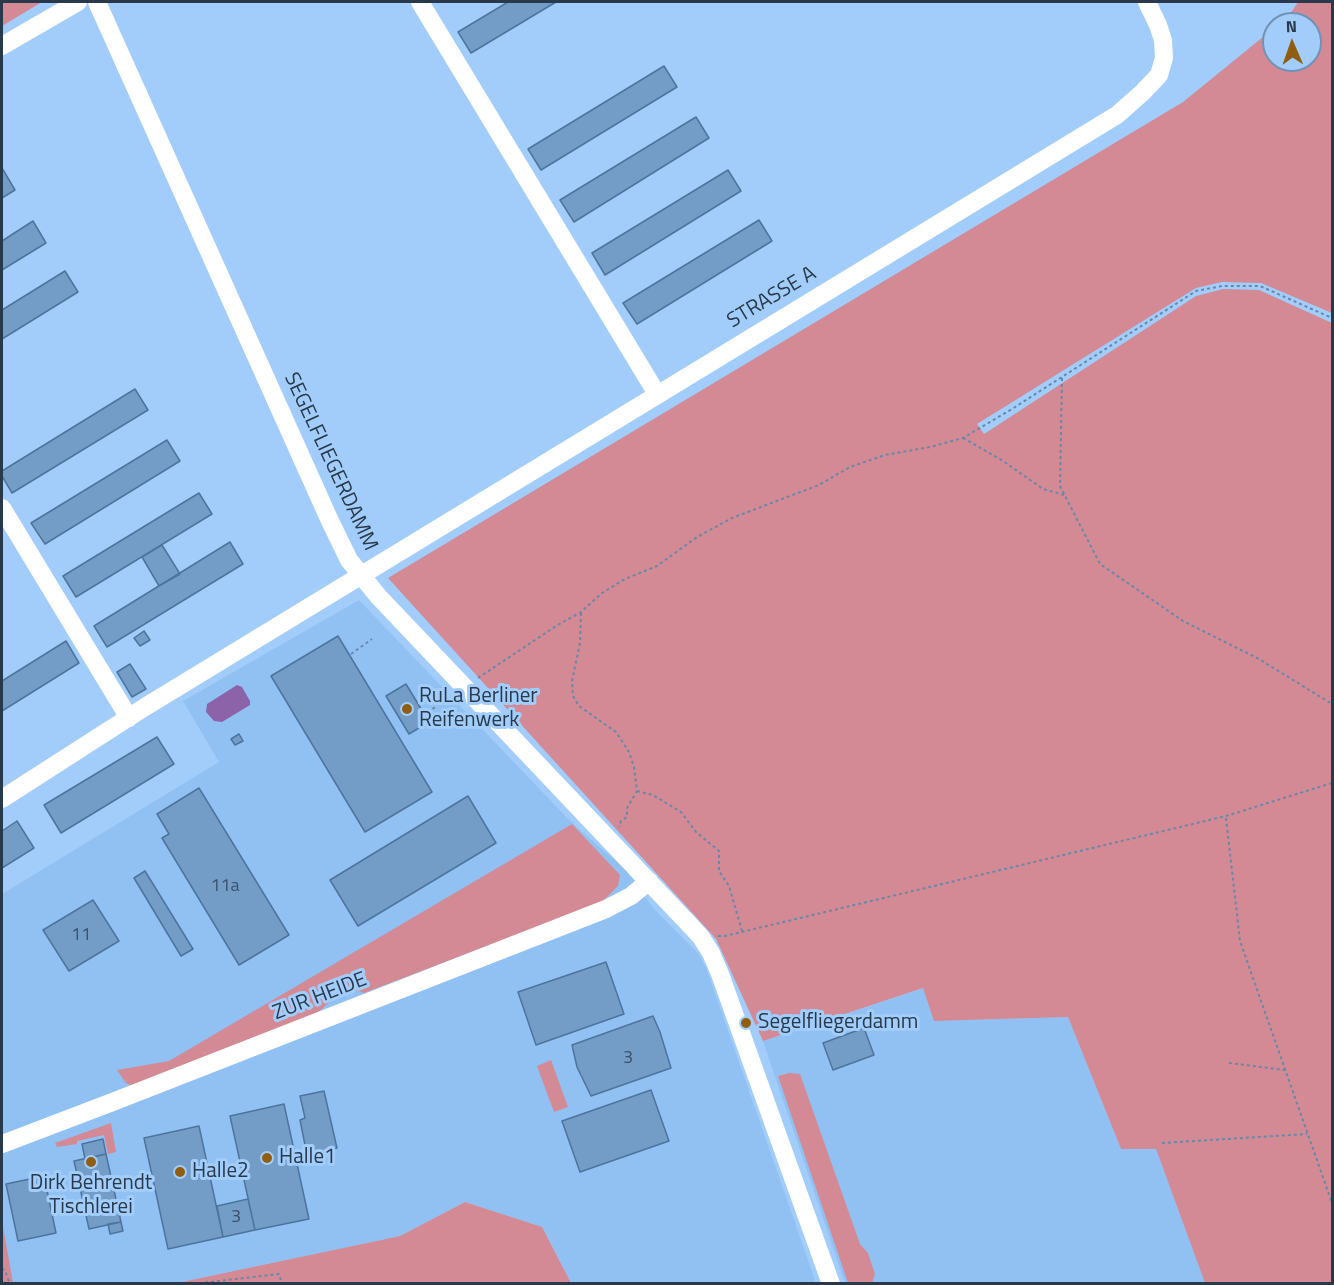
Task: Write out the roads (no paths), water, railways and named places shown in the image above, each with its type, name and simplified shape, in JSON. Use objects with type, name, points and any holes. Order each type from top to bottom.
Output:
[{"type":"street","points":[[2,46],[78,2]]},
{"type":"street","name":"SEGELFLIEGERDAMM","points":[[97,2],[349,560],[378,596],[701,937],[711,954],[831,1284]]},
{"type":"street","points":[[420,2],[657,394]]},
{"type":"street","name":"STRASSE A","points":[[2,799],[386,560],[1117,115],[1159,75],[1164,58],[1163,40],[1147,2]]},
{"type":"street","points":[[2,508],[129,718]]},
{"type":"street","name":"ZUR HEIDE","points":[[2,1144],[606,909],[631,896],[649,881]]},
{"type":"place","name":"RuLa Berliner Reifenwerk","points":[[407,709]]},
{"type":"place","name":"Segelfliegerdamm","points":[[746,1023]]},
{"type":"place","name":"Halle1","points":[[267,1158]]},
{"type":"place","name":"Dirk Behrendt Tischlerei","points":[[91,1162]]},
{"type":"place","name":"Halle2","points":[[180,1172]]}]
